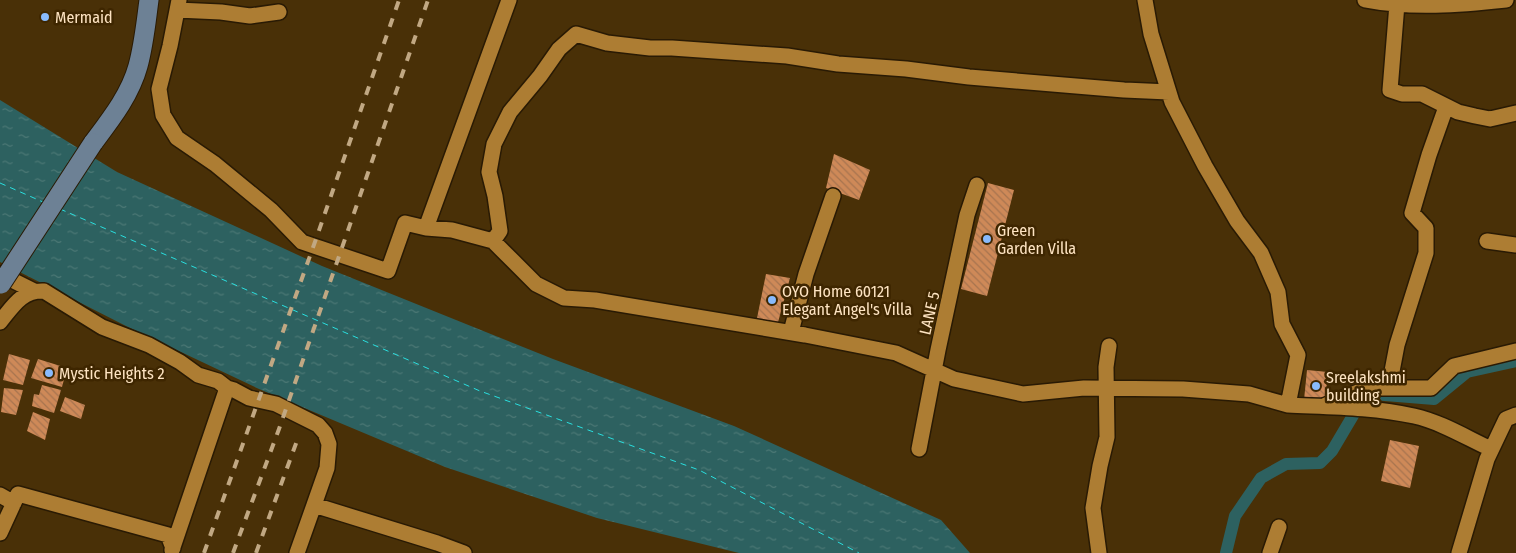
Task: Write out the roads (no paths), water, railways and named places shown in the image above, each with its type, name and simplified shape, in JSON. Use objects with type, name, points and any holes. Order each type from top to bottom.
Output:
[{"type":"main road","points":[[0,281],[118,108],[138,66],[144,41],[148,0]]},
{"type":"street","points":[[426,228],[509,0]]},
{"type":"street","points":[[1145,0],[1151,34],[1172,102],[1205,166],[1237,221],[1261,253],[1278,292],[1282,324],[1298,355],[1288,405]]},
{"type":"street","points":[[1365,0],[1389,4],[1471,4],[1506,0]]},
{"type":"street","points":[[1397,4],[1390,90],[1402,94],[1422,94],[1458,112],[1490,119],[1516,113]]},
{"type":"street","points":[[280,12],[250,16],[178,5],[159,89],[163,115],[177,138],[215,164],[264,204],[302,242],[388,271],[405,223],[426,228],[452,230],[493,241],[536,284],[564,298],[595,300],[791,332],[896,353],[954,379],[1023,394],[1084,388],[1183,389],[1250,394],[1288,405],[1363,409],[1415,416],[1447,428],[1491,449]]},
{"type":"street","points":[[493,241],[500,231],[489,172],[494,144],[510,112],[540,76],[559,49],[576,34],[607,43],[650,48],[787,56],[838,64],[906,69],[998,80],[1133,91],[1169,92]]},
{"type":"street","points":[[1389,387],[1397,345],[1426,254],[1426,228],[1412,213],[1429,155],[1446,107]]},
{"type":"street","name":"LANE 5","points":[[920,450],[967,215],[977,185]]},
{"type":"street","points":[[791,332],[806,274],[833,196]]},
{"type":"street","points":[[1488,241],[1516,245]]},
{"type":"street","points":[[0,281],[44,292],[102,327],[148,345],[180,362],[198,375],[218,381],[227,388],[249,398],[276,404],[318,425],[325,433],[329,444],[327,468],[297,553]]},
{"type":"street","points":[[0,322],[24,295],[34,291]]},
{"type":"street","points":[[1099,553],[1093,508],[1107,437],[1106,367],[1109,346]]},
{"type":"street","points":[[1322,407],[1368,388],[1431,388],[1454,366],[1516,351]]},
{"type":"street","points":[[172,551],[227,388]]},
{"type":"street","points":[[1459,553],[1491,449],[1506,419],[1516,415]]},
{"type":"street","points":[[0,533],[18,494],[168,535],[172,551]]},
{"type":"street","points":[[0,495],[14,503]]},
{"type":"street","points":[[314,505],[464,553]]},
{"type":"street","points":[[1270,553],[1279,528]]},
{"type":"water","points":[[0,100],[117,172],[322,266],[553,359],[734,426],[941,520],[970,553],[739,553],[597,518],[445,467],[259,389],[126,326],[0,262]]},
{"type":"waterway","points":[[1226,553],[1235,516],[1261,478],[1286,464],[1320,463],[1332,451],[1361,402],[1373,394],[1434,399],[1467,372],[1516,361]]},
{"type":"railway","points":[[204,553],[399,0]]},
{"type":"railway","points":[[233,553],[279,429],[428,0]]},
{"type":"railway","points":[[256,553],[298,438]]},
{"type":"place","name":"Mermaid","points":[[45,17]]},
{"type":"place","name":"Green Garden Villa","points":[[987,239]]},
{"type":"place","name":"OYO Home 60121 Elegant Angel's Villa","points":[[772,300]]},
{"type":"place","name":"Mystic Heights 2","points":[[49,373]]},
{"type":"place","name":"Sreelakshmi building","points":[[1316,386]]}]
